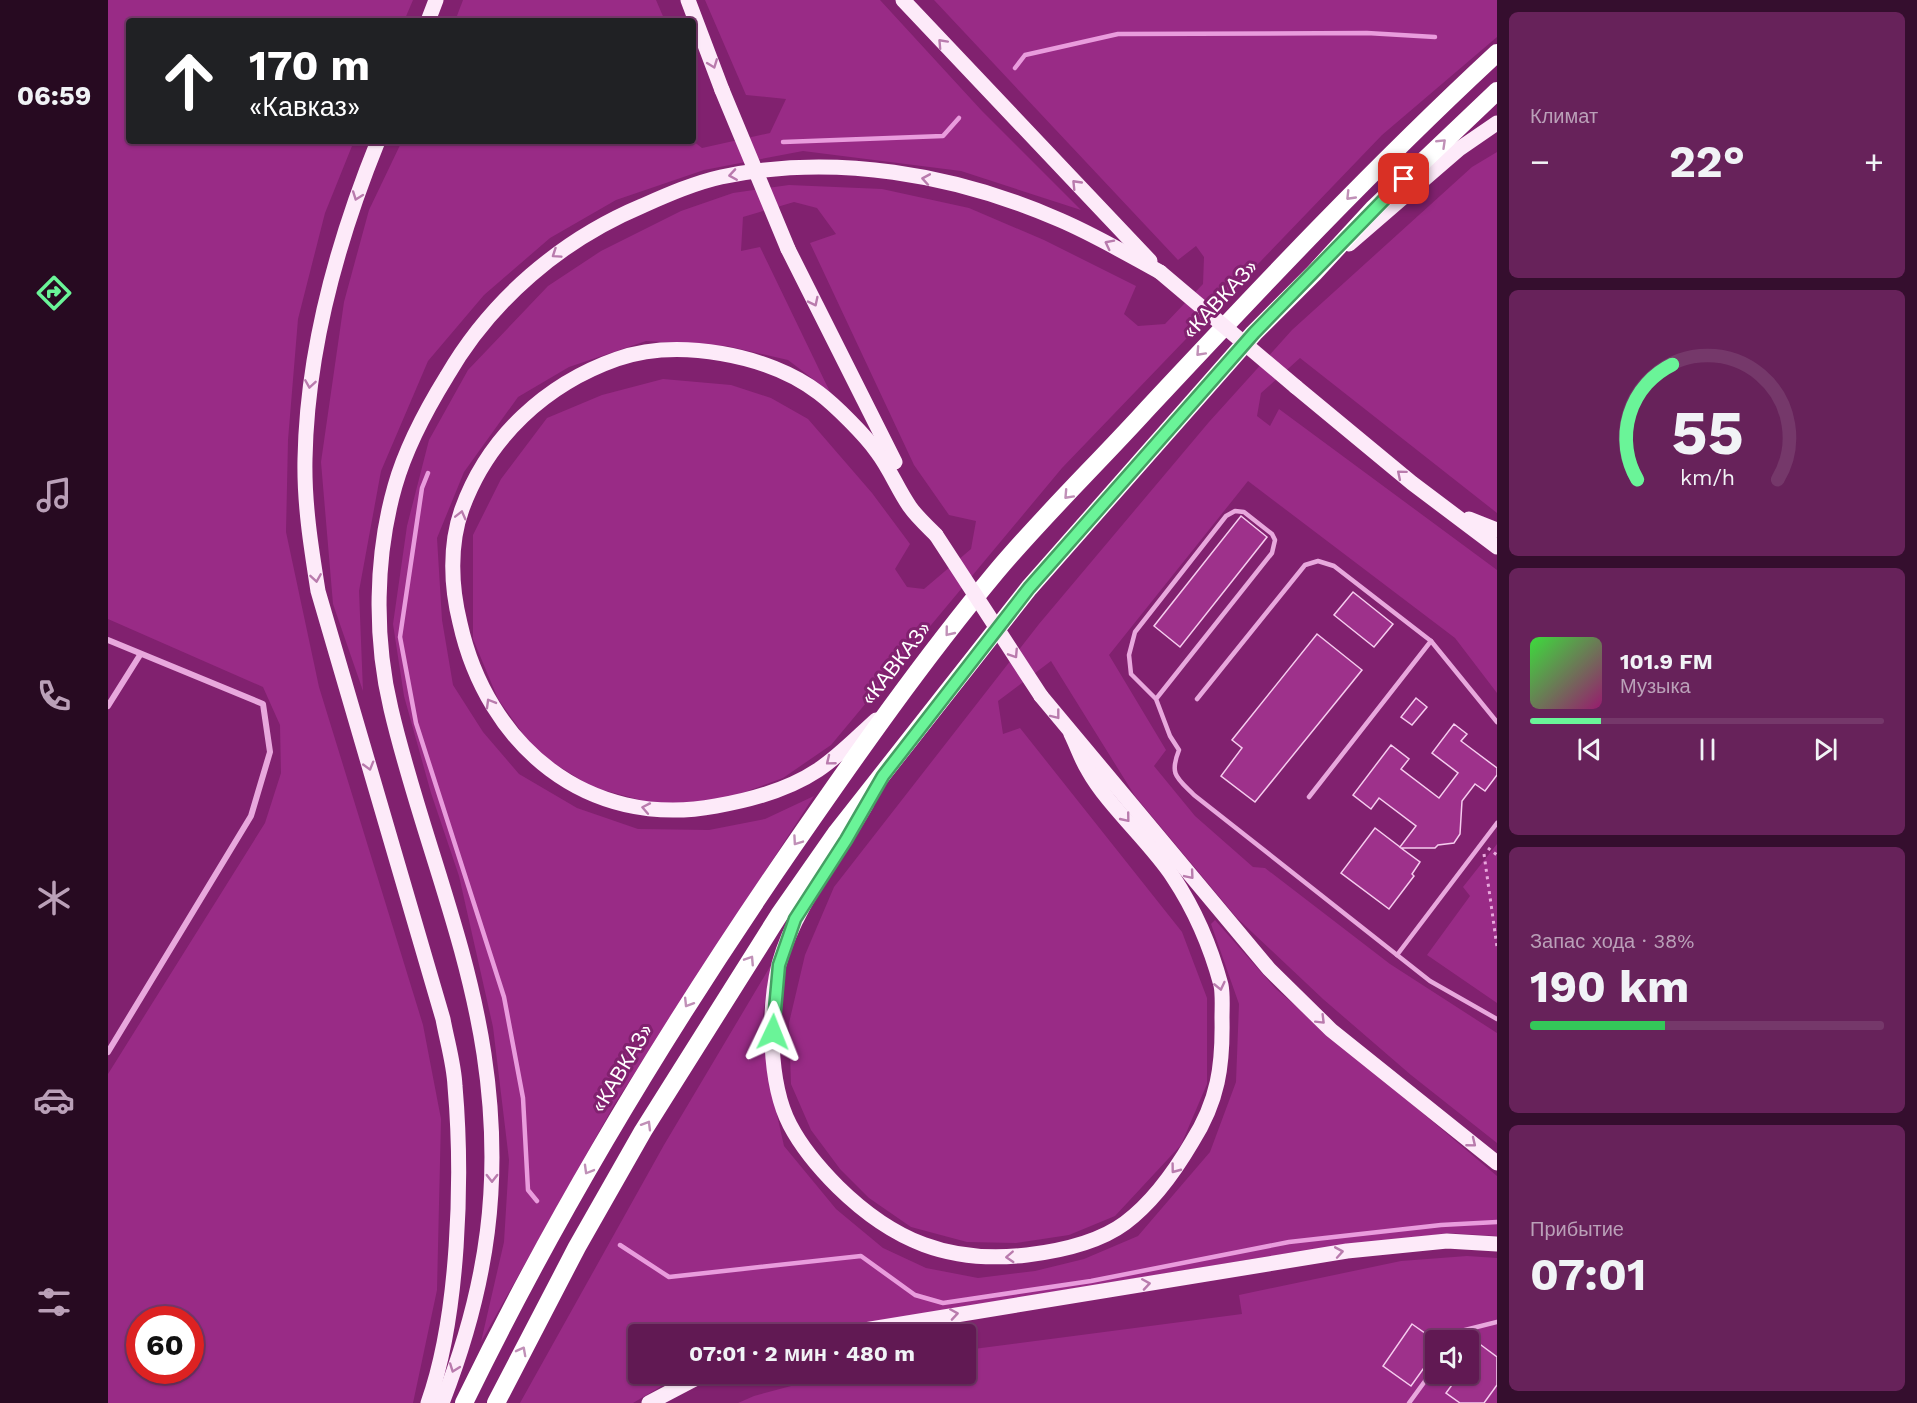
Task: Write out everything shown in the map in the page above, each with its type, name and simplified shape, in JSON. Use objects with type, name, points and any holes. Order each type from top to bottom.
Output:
[{"type":"highway","name":"«КАВКАЗ»","points":[[464,1403],[568,1204],[705,976],[889,707],[998,570],[1233,317],[1417,127],[1497,53]]},
{"type":"highway","points":[[496,1403],[577,1247],[699,1038],[837,832],[1029,588],[1254,333],[1373,209],[1497,91]]},
{"type":"main road","points":[[429,18],[436,0]]},
{"type":"main road","points":[[688,0],[695,18]]},
{"type":"main road","points":[[903,0],[1160,272],[1296,387],[1497,547]]},
{"type":"main road","points":[[696,21],[788,249],[873,422],[936,535],[1041,696],[1269,969],[1332,1030],[1497,1163]]},
{"type":"main road","points":[[1314,273],[1459,149],[1497,123]]},
{"type":"main road","points":[[377,144],[344,232],[325,304],[309,388],[305,461],[308,528],[318,591],[443,1019],[455,1085],[458,1160],[456,1235],[448,1318],[428,1403]]},
{"type":"main road","points":[[442,1403],[471,1322],[486,1255],[492,1186],[491,1119],[484,1052],[468,971],[390,707],[380,640],[380,567],[395,486],[424,413],[462,349],[509,294],[551,257],[619,215],[717,178],[780,167],[816,165],[872,169],[939,181],[990,195],[1060,219],[1160,272]]},
{"type":"main road","points":[[889,707],[818,771],[783,789],[738,802],[693,810],[649,810],[598,796],[558,775],[527,752],[501,722],[480,685],[465,646],[455,603],[452,564],[461,511],[483,465],[512,424],[548,394],[592,368],[627,356],[676,349],[726,355],[759,363],[793,377],[819,393],[877,451],[911,510],[936,535]]},
{"type":"main road","points":[[1448,509],[1497,530]]},
{"type":"main road","points":[[883,776],[846,840],[795,919],[779,965],[774,1008],[773,1056],[789,1123],[810,1157],[853,1201],[881,1224],[908,1240],[941,1251],[975,1257],[1044,1253],[1085,1243],[1124,1224],[1149,1201],[1178,1167],[1204,1123],[1220,1081],[1223,1037],[1222,988],[1197,919],[1173,876],[1089,772],[1071,734]]},
{"type":"main road","points":[[901,1324],[1347,1251],[1447,1241],[1497,1244]]},
{"type":"main road","points":[[649,1403],[685,1384]]},
{"type":"street","points":[[108,640],[263,704],[270,752],[251,816],[108,1052]]},
{"type":"street","points":[[108,706],[140,655]]},
{"type":"lane","points":[[1156,699],[1272,553],[1275,540],[1272,534],[1244,512],[1235,511],[1226,516],[1135,632],[1129,655],[1131,674],[1156,699],[1179,750],[1173,765],[1175,776],[1194,795],[1430,981],[1497,1019]]},
{"type":"lane","points":[[1197,699],[1305,565],[1317,561],[1334,566],[1431,641],[1497,722]]},
{"type":"lane","points":[[1309,797],[1431,641]]},
{"type":"lane","points":[[1397,955],[1497,823]]},
{"type":"lane","points":[[1465,1330],[1497,1322]]},
{"type":"lane","points":[[1409,1403],[1425,1381]]},
{"type":"path","points":[[1483,843],[1495,913],[1497,947]]},
{"type":"shaded area","points":[[108,0],[413,0],[405,18],[126,18],[126,144],[353,144],[325,213],[298,319],[288,440],[286,532],[319,687],[423,1025],[441,1119],[437,1290],[413,1403],[108,1403],[108,1074],[265,823],[281,773],[280,725],[263,687],[108,619]]},
{"type":"shaded area","points":[[463,0],[656,0],[664,18],[456,18]]},
{"type":"shaded area","points":[[705,0],[880,0],[982,111],[1081,210],[961,171],[803,151],[704,170],[616,200],[550,238],[484,295],[428,361],[381,471],[359,591],[363,691],[333,604],[321,462],[344,302],[369,210],[401,144],[696,143],[702,148],[770,133],[786,99],[746,95]]},
{"type":"shaded area","points":[[934,0],[1497,0],[1497,37],[1382,135],[1062,468],[831,745],[783,778],[715,803],[655,804],[592,787],[536,752],[498,699],[473,639],[473,535],[501,479],[547,418],[602,395],[663,379],[731,385],[771,398],[808,419],[872,493],[910,544],[895,569],[907,587],[924,589],[971,549],[976,521],[949,515],[914,465],[810,243],[836,234],[817,208],[794,202],[743,217],[741,251],[760,247],[830,392],[788,360],[727,346],[646,341],[569,367],[518,397],[464,472],[437,538],[442,620],[453,685],[483,732],[519,774],[577,808],[638,829],[709,830],[765,819],[814,796],[614,1105],[481,1342],[504,1242],[509,1160],[493,1027],[459,876],[431,793],[404,696],[393,624],[407,526],[429,440],[468,370],[548,286],[601,251],[681,211],[733,193],[789,185],[882,189],[969,208],[1044,240],[1136,286],[1124,314],[1138,326],[1165,324],[1203,284],[1204,257],[1196,246],[1178,260]]},
{"type":"shaded area","points":[[1497,152],[1497,513],[1300,358],[1261,393],[1257,416],[1270,426],[1279,409],[1497,570],[1497,693],[1455,638],[1248,481],[1109,655],[1166,750],[1154,766],[1195,816],[1253,867],[1265,868],[1390,964],[1497,1033],[1497,1143],[1411,1075],[1323,999],[1237,918],[1135,796],[1051,661],[998,701],[1003,734],[1020,728],[1182,932],[1207,998],[1207,1084],[1181,1145],[1115,1216],[1069,1235],[1016,1243],[967,1242],[911,1227],[869,1198],[840,1169],[811,1130],[791,1084],[789,1023],[805,955],[834,887],[1039,624],[1209,422],[1292,330],[1472,167]]},
{"type":"shaded area","points":[[1497,844],[1497,1003],[1427,955],[1470,896],[1463,887]]},
{"type":"shaded area","points":[[1215,920],[1276,989],[1497,1176],[1497,1236],[1449,1233],[1289,1253],[859,1324],[628,1324],[628,1384],[665,1384],[633,1403],[520,1403],[664,1145],[771,965],[763,1014],[768,1075],[784,1146],[836,1209],[883,1248],[926,1268],[978,1278],[1035,1271],[1084,1259],[1138,1236],[1210,1152],[1236,1082],[1239,1004],[1211,924]]},
{"type":"shaded area","points":[[1467,1256],[1497,1258],[1497,1403],[738,1403],[754,1396],[799,1384],[976,1384],[976,1349],[1242,1314],[1239,1295],[1401,1261]]},
{"type":"building","points":[[1241,516],[1267,537],[1180,647],[1154,626]]},
{"type":"building","points":[[1353,592],[1393,624],[1374,647],[1334,615]]},
{"type":"building","points":[[1317,634],[1362,670],[1255,802],[1221,776],[1242,748],[1232,740]]},
{"type":"building","points":[[1416,698],[1427,707],[1412,725],[1401,717]]},
{"type":"building","points":[[1454,724],[1467,734],[1461,741],[1497,768],[1497,775],[1485,791],[1475,784],[1462,801],[1460,834],[1454,843],[1438,845],[1435,848],[1401,848],[1420,862],[1412,874],[1414,876],[1389,909],[1341,873],[1375,828],[1400,847],[1416,826],[1379,798],[1371,809],[1353,795],[1391,745],[1409,759],[1401,769],[1439,798],[1458,773],[1432,753]]},
{"type":"building","points":[[1412,1324],[1425,1333],[1425,1366],[1411,1386],[1383,1366]]},
{"type":"building","points":[[1481,1345],[1497,1357],[1497,1385],[1484,1403],[1460,1403],[1446,1393],[1453,1384],[1479,1384],[1479,1348]]},
{"type":"waterway","points":[[1015,68],[1025,55],[1118,34],[1367,33],[1435,37]]},
{"type":"waterway","points":[[783,142],[943,136],[959,118]]},
{"type":"waterway","points":[[428,473],[422,488],[400,637],[416,723],[504,997],[523,1098],[528,1190],[537,1201]]},
{"type":"waterway","points":[[620,1245],[669,1277],[861,1256],[915,1295],[943,1303],[1091,1281],[1289,1242],[1441,1225],[1497,1222]]},
{"type":"route","points":[[773,1032],[779,965],[795,919],[846,840],[883,776],[1029,588],[1254,333],[1404,179]]}]
